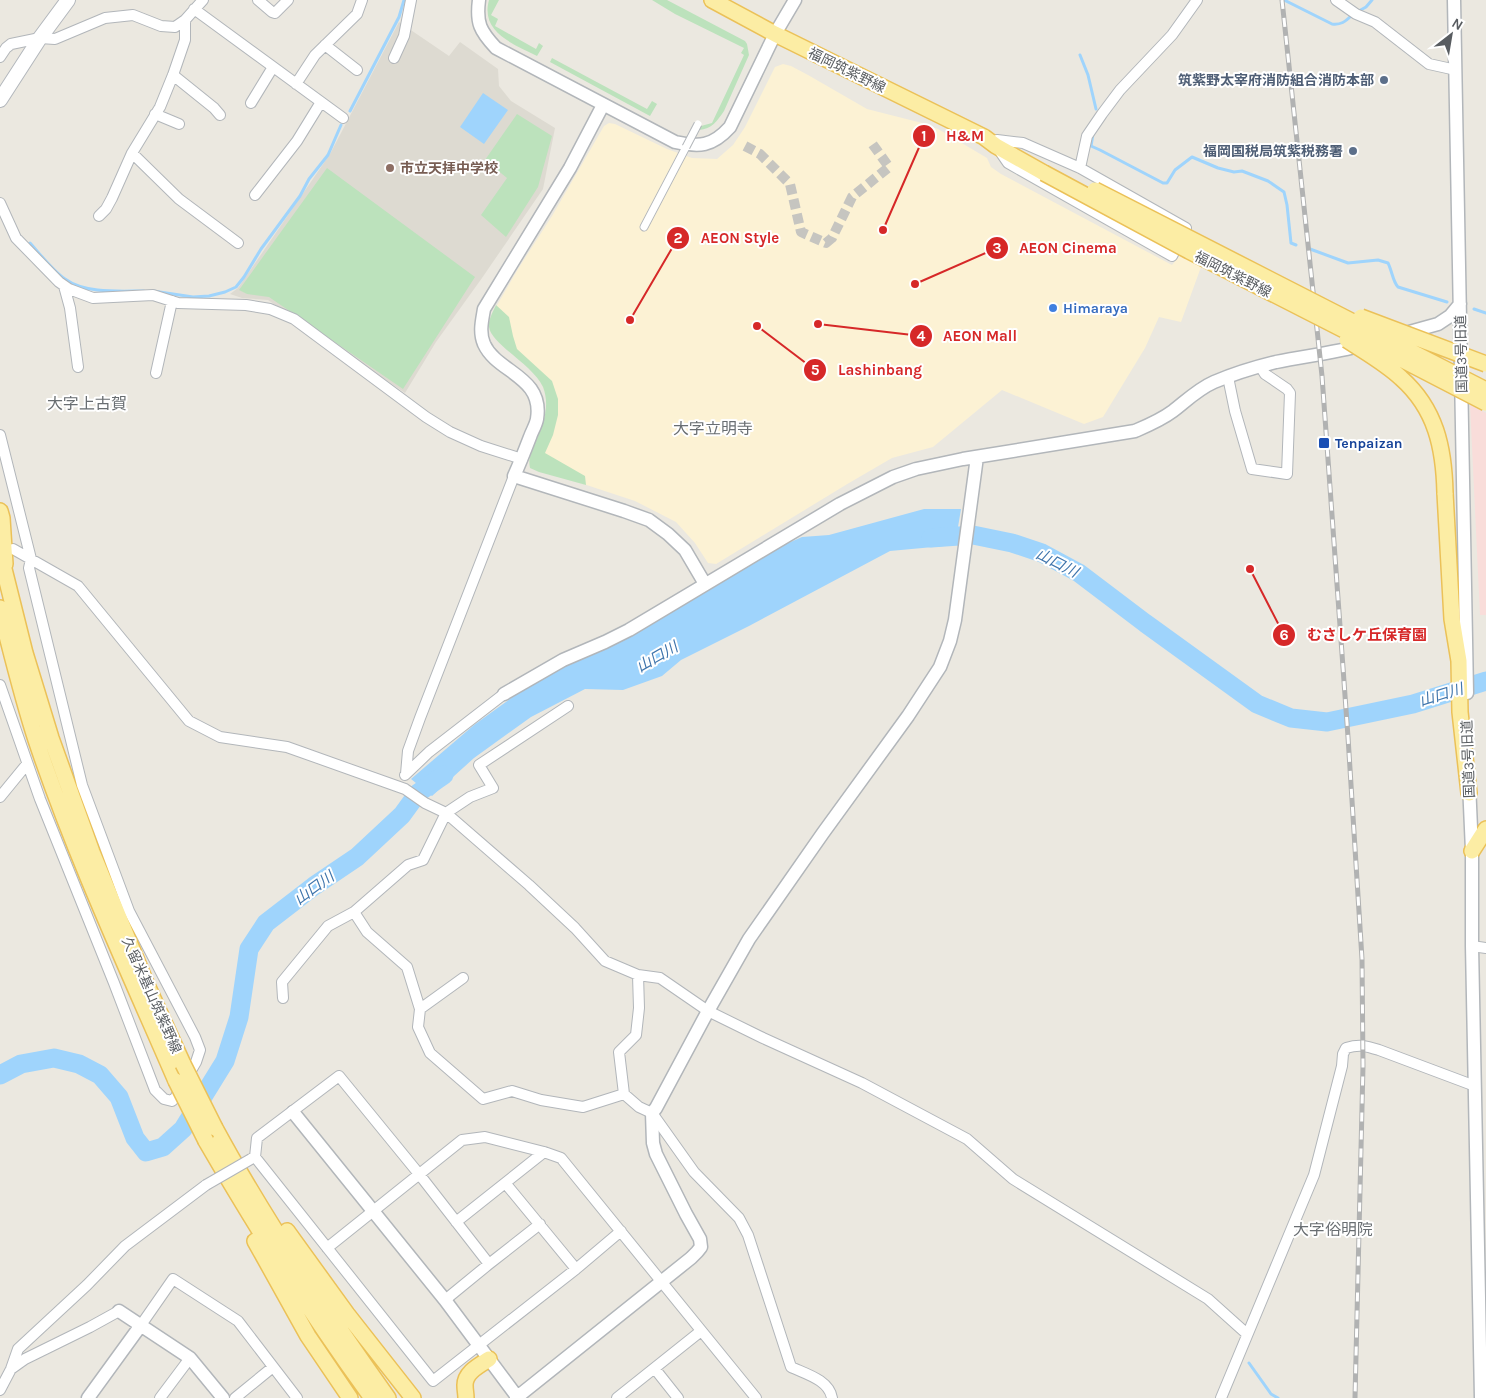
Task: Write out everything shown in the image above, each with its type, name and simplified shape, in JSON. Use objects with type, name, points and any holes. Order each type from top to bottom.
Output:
[{"type":"main road","points":[[0,100],[40,38],[68,0]]},
{"type":"main road","name":"福岡筑紫野線","points":[[712,0],[776,34],[992,141],[1045,169],[1189,252],[1486,403]]},
{"type":"main road","name":"福岡筑紫野線","points":[[1045,169],[1132,208],[1260,276],[1486,390]]},
{"type":"main road","points":[[1260,276],[1486,364]]},
{"type":"main road","points":[[1296,306],[1402,378],[1424,406],[1436,428],[1442,450],[1445,473],[1452,619],[1463,666],[1469,793]]},
{"type":"main road","points":[[0,511],[5,574]]},
{"type":"main road","name":"久留米基山筑紫野線","points":[[7,551],[5,574],[25,653],[51,738],[92,852],[146,983],[215,1128],[252,1193],[333,1320],[388,1398]]},
{"type":"main road","name":"久留米基山筑紫野線","points":[[0,608],[36,739],[78,855],[176,1081],[206,1141],[234,1189],[296,1287],[372,1398]]},
{"type":"main road","points":[[0,634],[14,662]]},
{"type":"main road","points":[[1472,851],[1486,829]]},
{"type":"main road","points":[[234,1189],[243,1220],[270,1270],[308,1336],[350,1398]]},
{"type":"main road","points":[[252,1193],[281,1222],[347,1314],[413,1398]]},
{"type":"main road","points":[[466,1398],[464,1384],[466,1378],[470,1372],[489,1359]]},
{"type":"street","points":[[0,57],[11,44],[40,38],[55,38],[105,18],[133,15],[161,26],[175,27],[185,20],[203,0]]},
{"type":"street","points":[[258,0],[275,13],[288,0]]},
{"type":"street","points":[[296,84],[315,55],[357,14],[362,0]]},
{"type":"street","points":[[394,58],[404,36],[411,0]]},
{"type":"street","points":[[479,0],[480,29],[496,48],[675,142],[692,146],[709,143],[722,136],[730,127],[795,0]]},
{"type":"street","points":[[1080,168],[1087,136],[1102,114],[1120,90],[1172,35],[1197,0]]},
{"type":"street","points":[[1336,0],[1356,14],[1375,22],[1429,64],[1456,70]]},
{"type":"street","name":"国道3号旧道","points":[[1454,0],[1461,349],[1463,666]]},
{"type":"street","points":[[194,9],[343,118]]},
{"type":"street","points":[[100,216],[112,198],[132,153],[160,107],[185,40],[185,20]]},
{"type":"street","points":[[324,45],[357,70]]},
{"type":"street","points":[[251,103],[273,67]]},
{"type":"street","points":[[173,75],[220,114]]},
{"type":"street","points":[[255,195],[297,141],[321,102]]},
{"type":"street","points":[[401,787],[406,774],[408,751],[420,718],[537,419],[537,404],[532,392],[522,379],[492,357],[483,343],[480,327],[484,309],[570,168],[603,105]]},
{"type":"street","points":[[155,114],[179,124]]},
{"type":"street","points":[[644,227],[698,124]]},
{"type":"street","points":[[992,141],[1023,143],[1080,168],[1186,228],[1172,256],[1008,163],[992,141]]},
{"type":"street","points":[[132,153],[179,199],[238,243]]},
{"type":"street","points":[[0,203],[16,238],[59,282],[69,289],[93,298],[152,295],[178,302],[246,305],[270,309],[294,319],[426,417],[450,432],[481,446],[522,459]]},
{"type":"street","points":[[64,286],[70,308],[78,367]]},
{"type":"street","points":[[156,373],[172,301]]},
{"type":"street","points":[[406,774],[429,752],[504,694],[563,660],[629,630],[840,504],[893,477],[916,469],[963,459],[1135,431],[1156,423],[1173,412],[1192,394],[1212,383],[1260,366],[1341,351],[1438,324],[1450,316],[1460,304]]},
{"type":"street","points":[[1461,349],[1486,358]]},
{"type":"street","points":[[1228,377],[1235,410],[1252,469],[1287,474],[1290,393],[1265,374],[1260,366]]},
{"type":"street","points":[[0,435],[30,559],[29,568],[79,786],[129,911],[200,1050],[196,1062],[172,1101],[164,1098],[155,1090],[44,797],[27,764],[0,685]]},
{"type":"street","points":[[293,1112],[445,1300],[517,1398],[697,1252],[701,1247],[700,1239],[656,1154],[653,1143],[652,1113],[708,1010],[768,909],[908,716],[940,668],[955,620],[977,457]]},
{"type":"street","points":[[514,476],[649,520],[668,534],[684,550],[705,584]]},
{"type":"street","points":[[7,551],[30,559],[78,586],[189,721],[220,737],[287,747],[401,787],[446,814],[536,891],[575,928],[605,961],[638,975],[660,978],[708,1010],[862,1084],[967,1139],[1013,1179],[1208,1300],[1247,1334]]},
{"type":"street","points":[[284,998],[282,982],[328,926],[354,912],[408,864],[422,860],[446,814],[470,797],[493,788],[479,765],[568,706]]},
{"type":"street","points":[[0,797],[27,764]]},
{"type":"street","name":"国道3号旧道","points":[[1469,793],[1472,851],[1475,1086],[1480,1102],[1481,1398]]},
{"type":"street","points":[[1472,851],[1486,840]]},
{"type":"street","points":[[354,912],[367,932],[407,967],[420,1009],[418,1027],[430,1053],[483,1099],[512,1091],[541,1100],[583,1107],[624,1094]]},
{"type":"street","points":[[1472,946],[1486,948]]},
{"type":"street","points":[[638,975],[639,1008],[636,1035],[619,1052],[624,1094],[639,1107],[652,1113],[694,1172],[739,1218],[748,1235],[791,1367],[819,1380],[830,1391],[832,1398]]},
{"type":"street","points":[[420,1009],[463,978]]},
{"type":"street","points":[[1221,1398],[1314,1174],[1346,1048],[1358,1045],[1379,1050],[1475,1086]]},
{"type":"street","points":[[0,1390],[11,1369],[18,1349],[124,1246],[206,1185],[253,1158],[258,1138],[339,1076],[489,1264]]},
{"type":"street","points":[[327,1248],[462,1140],[485,1137],[544,1152],[561,1158],[756,1398]]},
{"type":"street","points":[[456,1222],[544,1152]]},
{"type":"street","points":[[253,1158],[433,1381],[576,1269],[620,1231]]},
{"type":"street","points":[[506,1184],[576,1269]]},
{"type":"street","points":[[445,1300],[540,1224]]},
{"type":"street","points":[[88,1398],[173,1279],[238,1321],[297,1398]]},
{"type":"street","points":[[11,1369],[25,1359],[119,1311],[190,1358],[223,1398]]},
{"type":"street","points":[[618,1398],[702,1331]]},
{"type":"street","points":[[160,1398],[190,1358]]},
{"type":"street","points":[[235,1398],[273,1367]]},
{"type":"street","points":[[654,1369],[678,1398]]},
{"type":"shaded area","points":[[399,22],[449,56],[460,42],[498,69],[499,86],[511,101],[555,128],[543,189],[436,342],[405,393],[268,300],[242,298],[230,294],[238,288],[330,154]]},
{"type":"shaded area","points":[[783,64],[808,75],[867,109],[938,129],[987,158],[991,167],[1001,174],[1172,265],[1181,254],[1201,267],[1181,322],[1159,317],[1145,348],[1103,417],[1084,424],[1002,390],[933,447],[892,458],[716,564],[708,563],[695,543],[676,522],[635,501],[535,468],[547,419],[549,402],[538,374],[515,354],[496,307],[604,126],[609,123],[615,124],[667,149],[692,158],[717,159],[733,145],[745,127],[775,67]]},
{"type":"shaded area","points":[[1470,405],[1486,413],[1486,615],[1480,615]]},
{"type":"green space","points":[[489,0],[499,0],[491,15],[498,19],[495,26],[536,49],[539,43],[543,46],[537,56],[509,42],[494,29],[489,21]]},
{"type":"green space","points":[[652,0],[667,0],[745,41],[747,44],[749,55],[724,111],[711,126],[707,128],[699,130],[701,126],[712,123],[744,55],[741,53],[744,48],[675,14]]},
{"type":"green space","points":[[552,58],[647,109],[652,101],[657,104],[650,116],[550,62]]},
{"type":"green space","points":[[517,114],[552,136],[538,187],[506,237],[481,215],[507,178],[485,160]]},
{"type":"green space","points":[[327,168],[475,277],[403,389],[269,297],[247,294],[239,290]]},
{"type":"green space","points":[[496,305],[509,317],[517,349],[552,381],[558,399],[558,415],[553,435],[545,453],[585,476],[586,485],[530,468],[530,457],[545,417],[545,395],[543,387],[531,371],[491,334],[489,322]]},
{"type":"water","points":[[483,93],[508,110],[484,144],[460,127]]},
{"type":"water","points":[[924,509],[961,509],[955,545],[890,551],[681,660],[662,676],[623,690],[585,689],[531,717],[474,758],[432,796],[411,779],[474,725],[525,688],[763,554],[802,537],[829,535]]},
{"type":"waterway","points":[[350,111],[399,17],[404,0]]},
{"type":"waterway","points":[[1284,0],[1332,24],[1343,22],[1352,15]]},
{"type":"waterway","points":[[1357,12],[1366,7],[1372,0]]},
{"type":"waterway","points":[[1080,55],[1088,75],[1096,109]]},
{"type":"waterway","points":[[153,291],[193,297],[209,296],[236,287],[300,196],[309,179],[328,155],[341,125]]},
{"type":"waterway","points":[[1093,134],[1091,146],[1163,183],[1167,183],[1175,170],[1192,157],[1218,168],[1234,172],[1242,171],[1268,181],[1284,192],[1291,243],[1296,245]]},
{"type":"waterway","points":[[30,243],[56,272],[73,284],[103,291],[144,291]]},
{"type":"waterway","points":[[1310,249],[1348,263],[1378,260],[1388,263],[1398,287],[1447,302]]},
{"type":"waterway","points":[[1474,309],[1486,313]]},
{"type":"waterway","name":"山口川","points":[[931,538],[973,535],[1012,543],[1042,553],[1079,573],[1257,704],[1291,718],[1327,722],[1413,704],[1486,681]]},
{"type":"waterway","name":"山口川","points":[[0,1075],[21,1064],[54,1058],[79,1064],[100,1075],[119,1097],[135,1138],[146,1152],[163,1147],[183,1129],[225,1061],[239,1017],[249,949],[266,923],[314,886],[357,857],[402,815],[418,793],[444,775]]},
{"type":"waterway","points":[[1249,1363],[1271,1394],[1278,1398]]},
{"type":"tunnel","points":[[745,146],[760,154],[790,184],[801,232],[826,243],[832,238],[852,197],[889,167],[871,142]]},
{"type":"railway","points":[[1282,0],[1322,376],[1362,959],[1363,1066],[1355,1398]]},
{"type":"place","name":"筑紫野太宰府消防組合消防本部","points":[[1384,80]]},
{"type":"place","name":"福岡国税局筑紫税務署","points":[[1353,151]]},
{"type":"place","name":"市立天拝中学校","points":[[390,168]]},
{"type":"place","name":"H&M","points":[[883,230]]},
{"type":"place","name":"AEON Cinema","points":[[915,284]]},
{"type":"place","name":"Himaraya","points":[[1053,308]]},
{"type":"place","name":"AEON Style","points":[[630,320]]},
{"type":"place","name":"AEON Mall","points":[[818,324]]},
{"type":"place","name":"Lashinbang","points":[[757,326]]},
{"type":"place","name":"Tenpaizan","points":[[1324,443]]},
{"type":"place","name":"むさしケ丘保育園","points":[[1250,569]]},
{"type":"district","name":"大字上古賀","points":[[87,403]]},
{"type":"district","name":"大字立明寺","points":[[713,428]]},
{"type":"district","name":"大字俗明院","points":[[1333,1229]]}]
